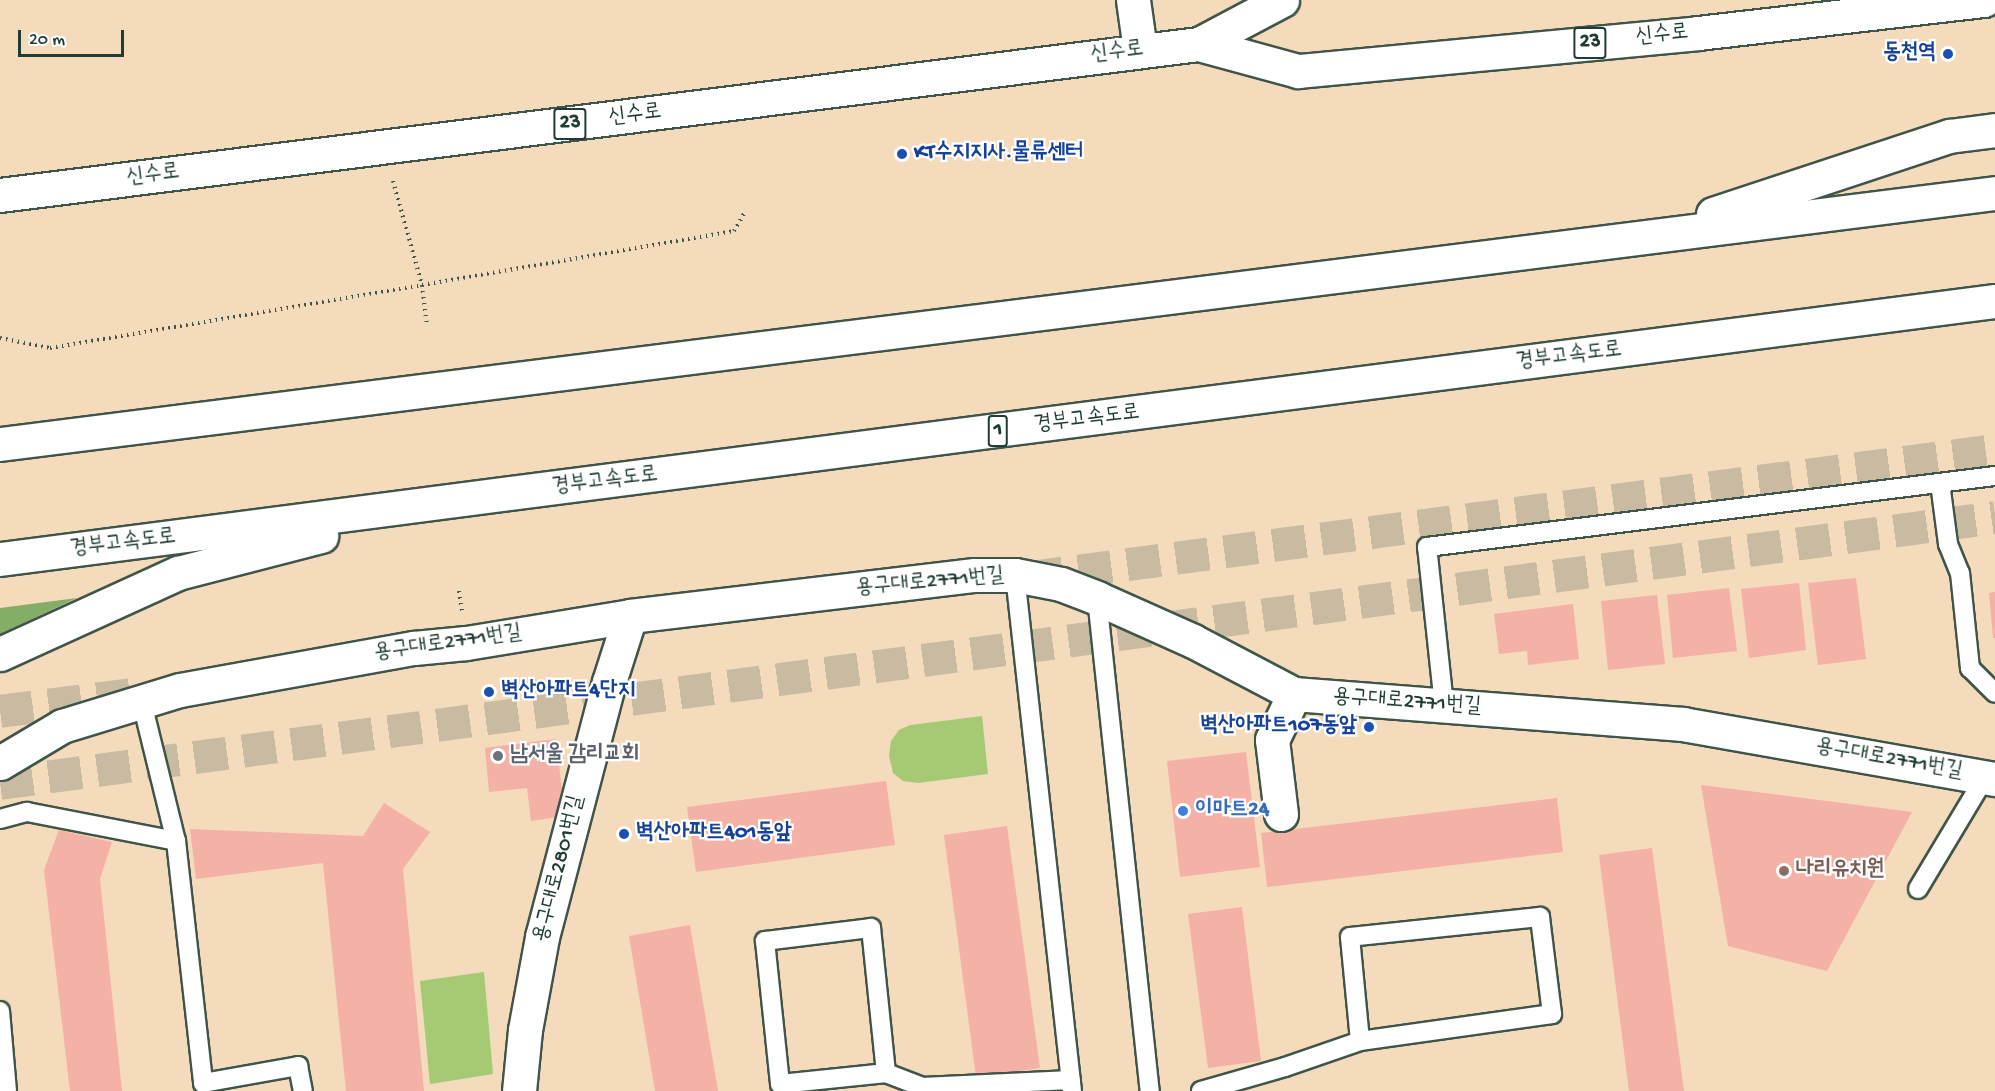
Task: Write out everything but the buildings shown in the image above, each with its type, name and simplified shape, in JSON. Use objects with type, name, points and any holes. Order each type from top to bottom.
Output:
[{"type":"main road","points":[[1133,0],[1140,50]]},
{"type":"main road","name":"신수로","points":[[1199,44],[1282,0]]},
{"type":"main road","name":"신수로","points":[[0,195],[1199,44],[1298,71],[1698,33],[1984,0]]},
{"type":"main road","points":[[1641,237],[1949,136],[1995,130]]},
{"type":"main road","points":[[0,444],[1995,193]]},
{"type":"main road","name":"경부고속도로","points":[[0,559],[457,502],[1995,301]]},
{"type":"main road","points":[[0,654],[178,573],[457,502]]},
{"type":"main road","name":"용구대로2771번길","points":[[0,763],[62,726],[180,690],[414,648],[466,643],[630,616],[975,574],[1015,575],[1061,584],[1193,641],[1293,694],[1683,724],[1990,778]]},
{"type":"main road","name":"용구대로2801번길","points":[[519,1091],[525,1030],[542,937],[609,682],[630,616]]},
{"type":"main road","points":[[1281,813],[1272,740],[1293,694]]},
{"type":"lane","points":[[1444,705],[1427,547],[1995,476]]},
{"type":"lane","points":[[1940,483],[1948,544],[1960,573],[1970,668],[1995,693]]},
{"type":"lane","points":[[886,1073],[871,928],[765,941],[780,1084],[886,1073],[922,1087],[1072,1085],[1015,575]]},
{"type":"lane","points":[[1097,598],[1150,1091]]},
{"type":"lane","points":[[142,703],[176,841],[203,1083],[298,1066],[303,1091]]},
{"type":"lane","points":[[1918,889],[1990,778]]},
{"type":"lane","points":[[0,819],[27,812],[176,841]]},
{"type":"lane","points":[[1201,1091],[1285,1067],[1360,1041],[1552,1014],[1540,917],[1350,937],[1360,1041]]},
{"type":"lane","points":[[0,1011],[7,1091]]},
{"type":"path","points":[[384,148],[422,285],[427,324]]},
{"type":"path","points":[[0,338],[50,348],[734,231],[746,212]]},
{"type":"green space","points":[[77,598],[0,634],[0,608]]},
{"type":"green space","points":[[982,716],[988,774],[918,783],[903,781],[893,773],[889,756],[891,741],[899,730],[910,725]]},
{"type":"green space","points":[[484,972],[493,1074],[430,1084],[420,981]]},
{"type":"tunnel","points":[[1030,577],[1995,450]]},
{"type":"tunnel","points":[[0,783],[1995,517]]},
{"type":"tunnel","points":[[0,711],[140,693]]},
{"type":"place","name":"동천역","points":[[1948,54]]},
{"type":"place","name":"KT수지지사.물류센터","points":[[902,154]]},
{"type":"place","name":"벽산아파트4단지","points":[[489,692]]},
{"type":"place","name":"벽산아파트107동앞","points":[[1369,727]]},
{"type":"place","name":"남서울 감리교회","points":[[498,756]]},
{"type":"place","name":"이마트24","points":[[1183,811]]},
{"type":"place","name":"벽산아파트401동앞","points":[[624,834]]},
{"type":"place","name":"나리유치원","points":[[1784,871]]}]
